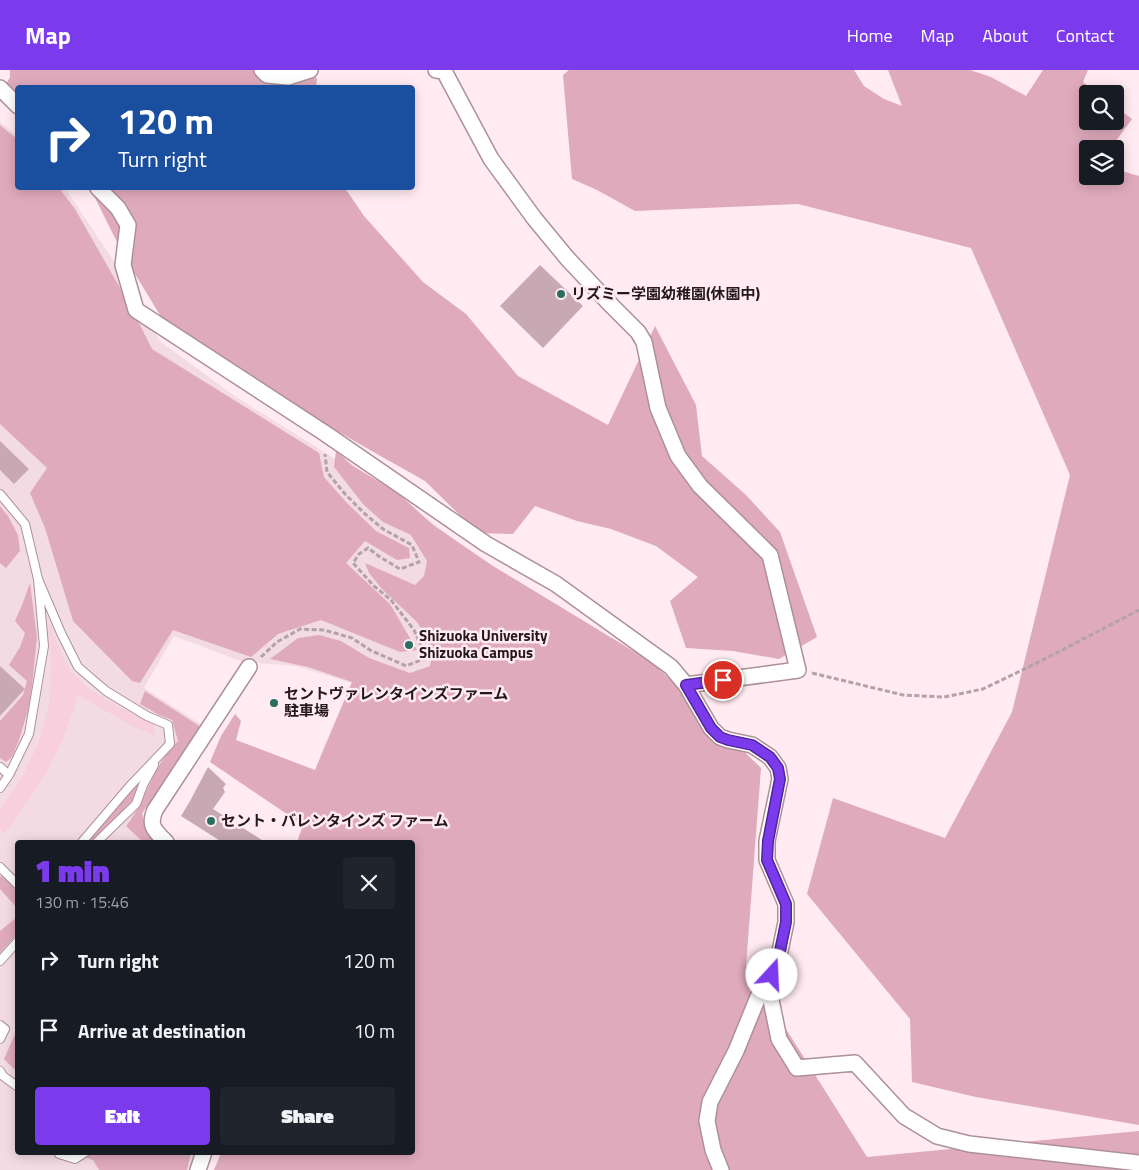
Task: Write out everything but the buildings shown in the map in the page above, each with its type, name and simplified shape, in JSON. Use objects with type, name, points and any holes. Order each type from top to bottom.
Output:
[{"type":"street","points":[[262,70],[267,75],[288,77],[310,70]]},
{"type":"street","points":[[436,70],[444,71],[491,159],[534,218],[567,258],[638,332],[644,342],[658,408],[678,456],[700,486],[770,555],[798,670],[686,685]]},
{"type":"street","points":[[0,88],[15,103]]},
{"type":"street","points":[[100,190],[118,208],[128,226],[123,265],[136,310],[326,434],[486,544],[556,584],[671,667],[686,685],[711,728],[720,737],[752,745],[770,757],[778,768],[780,779],[768,841],[767,860],[786,904],[786,922],[769,990],[779,1039],[797,1068],[855,1063],[904,1116],[937,1136],[969,1144],[1139,1163]]},
{"type":"street","points":[[164,840],[154,829],[151,819],[155,810],[249,667]]},
{"type":"street","points":[[721,1170],[713,1150],[706,1121],[710,1102],[736,1050],[758,997],[769,990]]},
{"type":"street","points":[[198,1170],[203,1155]]},
{"type":"lane","points":[[0,494],[25,524],[38,579],[44,646],[29,734],[9,775],[0,788]]},
{"type":"lane","points":[[38,579],[78,667],[106,691],[147,716],[168,725],[170,744],[129,787],[84,840]]},
{"type":"lane","points":[[99,840],[136,804],[143,785],[160,753]]},
{"type":"lane","points":[[0,767],[9,775]]},
{"type":"lane","points":[[0,867],[15,882]]},
{"type":"lane","points":[[0,961],[15,944]]},
{"type":"lane","points":[[0,1025],[4,1029],[0,1039]]},
{"type":"lane","points":[[0,1071],[3,1076],[15,1085]]},
{"type":"lane","points":[[62,1155],[75,1159],[81,1155]]},
{"type":"path","points":[[249,667],[277,642],[300,629],[324,630],[352,638],[370,650],[406,666],[426,658],[414,630],[391,600],[374,586],[353,563],[358,554],[368,548],[400,569],[419,562],[412,545],[382,529],[358,507],[327,472],[324,449],[326,434]]},
{"type":"path","points":[[798,670],[903,694],[944,698],[983,689],[1139,610]]},
{"type":"shaded area","points":[[10,70],[310,70],[317,79],[316,85],[15,85],[15,104],[1,93],[10,77]]},
{"type":"shaded area","points":[[569,70],[854,70],[864,86],[884,99],[902,106],[888,70],[970,70],[991,77],[1026,96],[1043,70],[1088,70],[1083,82],[1087,85],[1079,85],[1079,130],[1124,130],[1117,140],[1079,140],[1079,185],[1124,185],[1124,172],[1139,176],[1139,1125],[976,1097],[912,1082],[910,1019],[807,894],[833,798],[945,838],[1012,712],[1070,475],[971,248],[798,204],[635,211],[597,190],[572,179],[563,75]]},
{"type":"shaded area","points":[[1124,113],[1132,119],[1124,130]]},
{"type":"shaded area","name":"Shizuoka University Shizuoka Campus","points":[[0,122],[15,134],[15,190],[66,190],[115,263],[127,292],[161,342],[236,397],[406,503],[486,563],[402,795],[320,756],[352,683],[296,666],[243,662],[174,636],[144,688],[204,726],[143,813],[146,832],[155,840],[15,840],[15,1155],[194,1155],[190,1170],[0,1170]]},
{"type":"shaded area","points":[[0,125],[15,137],[15,190],[61,190],[75,209],[132,309],[152,349],[319,453],[324,477],[346,502],[376,531],[409,548],[410,558],[397,560],[365,541],[346,563],[390,604],[417,650],[400,652],[321,620],[278,634],[251,657],[173,630],[140,683],[132,681],[73,621],[45,528],[30,493],[47,468],[0,424]]},
{"type":"shaded area","points":[[89,190],[346,190],[364,216],[423,282],[466,314],[518,376],[608,425],[655,326],[696,405],[702,456],[746,495],[780,532],[817,637],[779,659],[733,651],[686,648],[670,601],[698,577],[656,546],[611,529],[577,521],[535,506],[513,534],[478,533],[425,481],[301,410],[251,375],[194,342],[163,320],[124,256],[95,198]]},
{"type":"shaded area","points":[[336,451],[353,466],[398,493],[433,525],[493,566],[653,663],[761,768],[746,966],[867,1157],[1139,1131],[1139,1170],[214,1170],[220,1155],[415,1155],[415,840],[298,840],[303,825],[210,762],[221,736],[235,714],[241,721],[236,740],[315,770],[352,682],[308,667],[270,659],[298,638],[319,635],[341,641],[369,658],[410,673],[430,666],[433,650],[417,622],[382,589],[369,573],[365,563],[415,585],[424,576],[427,561],[411,535],[383,522],[363,504],[334,467]]},
{"type":"shaded area","points":[[0,506],[8,516],[18,535],[20,551],[6,568],[0,563]]},
{"type":"shaded area","points":[[30,583],[37,637],[32,686],[28,710],[19,740],[12,757],[6,762],[0,758],[0,721],[23,695],[27,681],[9,665],[20,647],[25,633],[15,621]]},
{"type":"shaded area","points":[[48,621],[63,658],[79,680],[102,697],[153,724],[156,736],[134,727],[78,695],[64,736],[48,770],[4,834],[0,830],[0,810],[21,779],[39,742],[49,706],[51,663]]},
{"type":"shaded area","points":[[145,691],[201,727],[185,749],[171,774],[142,813],[146,833],[154,840],[141,840],[126,826],[138,809],[160,763],[178,741],[172,720],[140,704]]},
{"type":"shaded area","points":[[148,771],[135,797],[129,804],[95,840],[88,840]]},
{"type":"shaded area","points":[[3,874],[15,887],[15,906],[0,889],[0,877]]},
{"type":"shaded area","points":[[15,919],[15,936],[0,953],[0,931]]},
{"type":"shaded area","points":[[15,1034],[15,1070],[4,1059]]},
{"type":"shaded area","points":[[77,1155],[191,1155],[187,1170],[99,1170],[93,1160]]},
{"type":"place","name":"リズミー学園幼稚園(休園中)","points":[[561,294]]},
{"type":"place","name":"Shizuoka University Shizuoka Campus","points":[[409,645]]},
{"type":"place","name":"セントヴァレンタインズファーム 駐車場","points":[[274,703]]},
{"type":"place","name":"セント・バレンタインズ ファーム","points":[[211,821]]},
{"type":"route","points":[[723,680],[686,685],[711,728],[720,737],[752,745],[770,757],[778,768],[780,779],[768,841],[767,860],[786,904],[786,922],[780,951],[772,975]]}]
